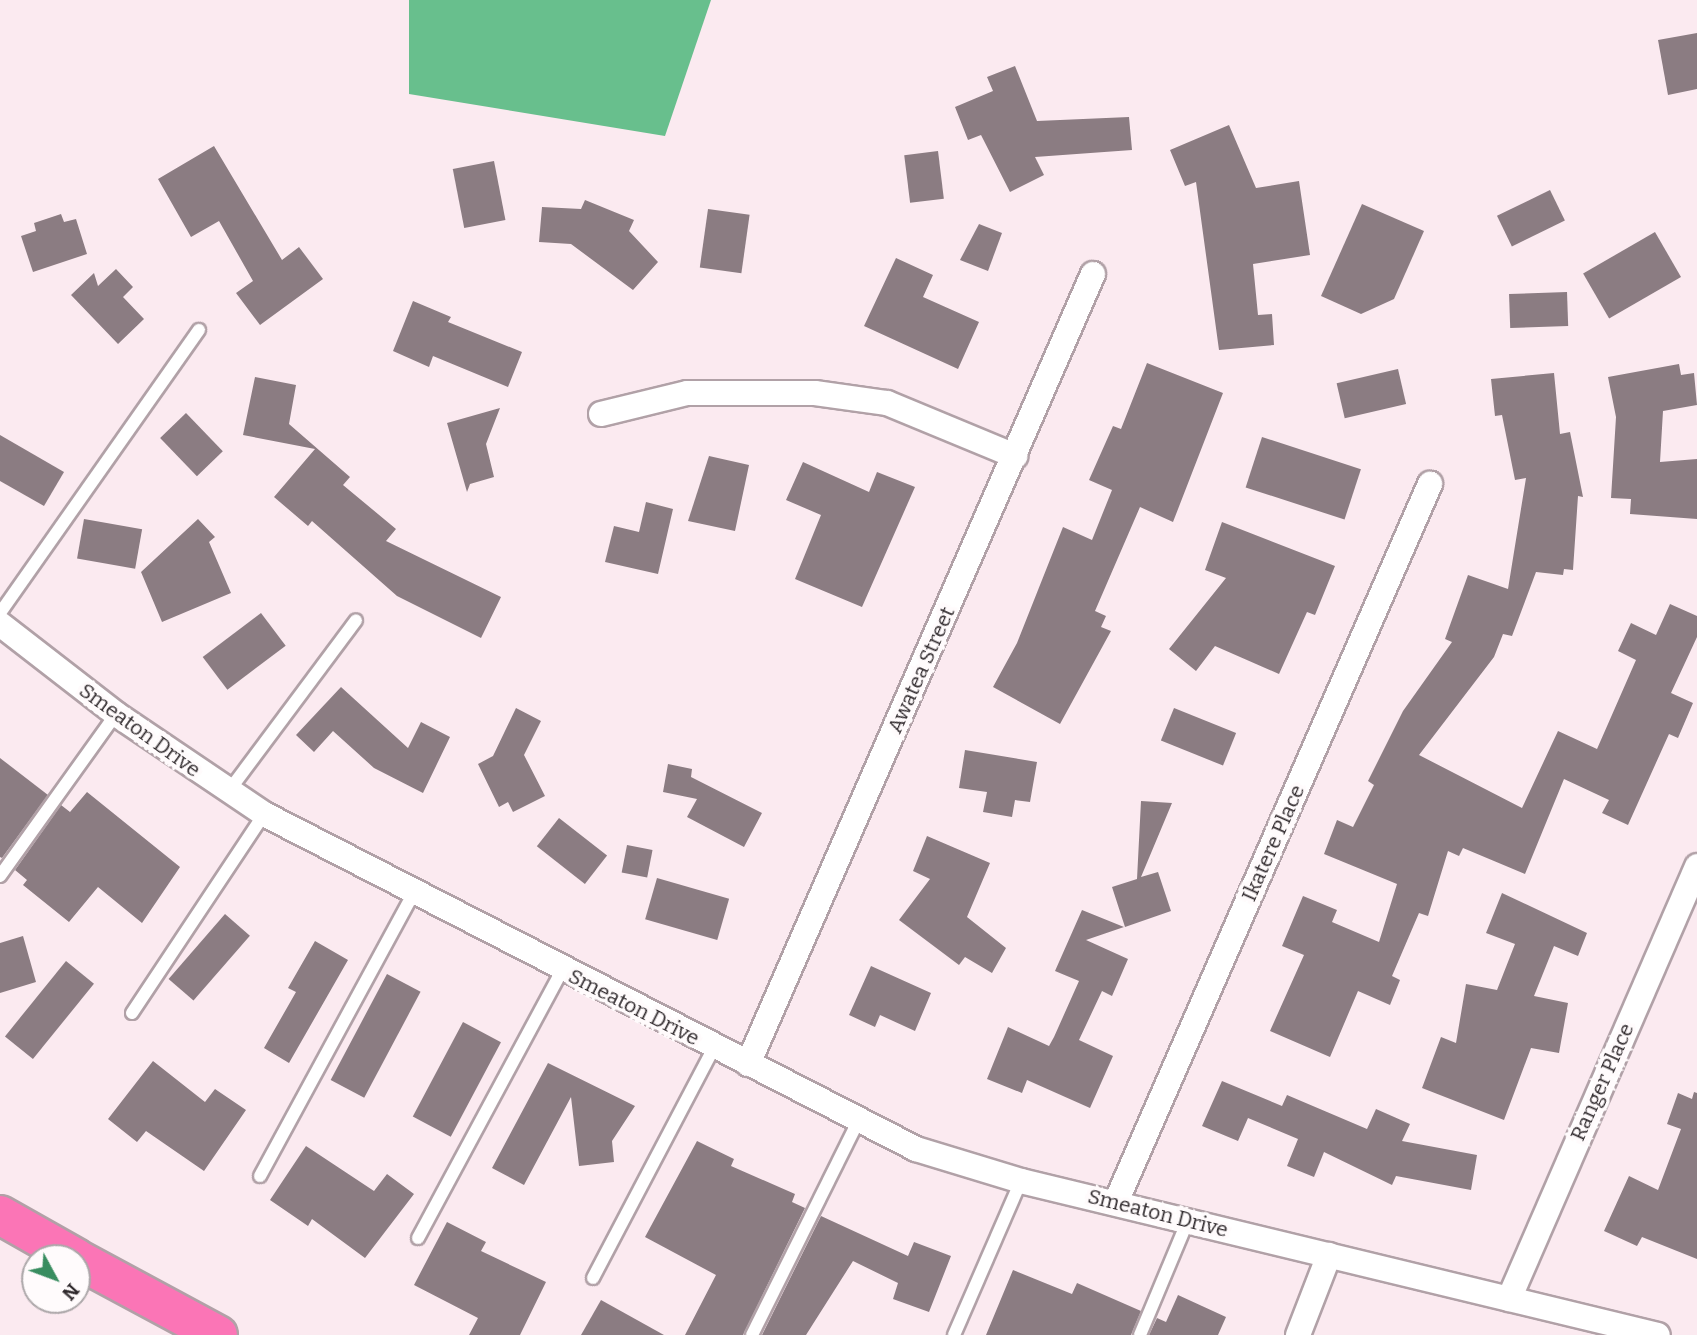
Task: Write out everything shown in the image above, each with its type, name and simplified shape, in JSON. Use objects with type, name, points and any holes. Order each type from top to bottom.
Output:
[{"type":"highway","points":[[0,1215],[52,1244]]},
{"type":"highway","points":[[91,1266],[218,1335]]},
{"type":"street","name":"Awatea Street","points":[[748,1064],[1093,274]]},
{"type":"street","points":[[601,414],[687,393],[815,393],[887,403],[1015,456]]},
{"type":"street","name":"Ikatere Place","points":[[1116,1202],[1430,484]]},
{"type":"street","name":"Smeaton Drive","points":[[0,624],[116,714],[264,814],[562,971],[858,1121],[954,1164],[1658,1335]]},
{"type":"street","name":"Ranger Place","points":[[1509,1299],[1697,866]]},
{"type":"street","points":[[1298,1335],[1329,1255]]},
{"type":"lane","points":[[0,613],[199,330]]},
{"type":"lane","points":[[228,792],[356,620]]},
{"type":"lane","points":[[0,876],[116,714]]},
{"type":"lane","points":[[132,1013],[264,814]]},
{"type":"lane","points":[[260,1176],[414,892]]},
{"type":"lane","points":[[418,1238],[562,971]]},
{"type":"lane","points":[[593,1278],[714,1048]]},
{"type":"lane","points":[[752,1335],[858,1121]]},
{"type":"lane","points":[[954,1335],[1021,1181]]},
{"type":"lane","points":[[1140,1335],[1188,1220]]},
{"type":"green space","points":[[409,0],[711,0],[665,136],[409,94]]},
{"type":"building","points":[[1697,33],[1697,89],[1668,95],[1658,40]]},
{"type":"building","points":[[1015,66],[1037,121],[1129,117],[1132,150],[1035,157],[1044,175],[1010,192],[981,135],[968,140],[955,107],[993,91],[987,77]]},
{"type":"building","points":[[1229,125],[1256,188],[1299,181],[1310,255],[1253,264],[1258,315],[1272,314],[1274,345],[1219,350],[1196,182],[1185,186],[1170,150]]},
{"type":"building","points":[[214,146],[282,260],[299,247],[323,279],[260,325],[236,293],[253,281],[219,221],[191,237],[158,179]]},
{"type":"building","points":[[938,151],[944,199],[910,203],[904,155]]},
{"type":"building","points":[[494,161],[505,220],[464,228],[453,169]]},
{"type":"building","points":[[1550,190],[1565,221],[1512,246],[1497,216]]},
{"type":"building","points":[[585,200],[634,220],[629,231],[658,262],[633,290],[571,244],[539,242],[542,207],[581,209]]},
{"type":"building","points":[[1362,204],[1424,231],[1394,299],[1361,314],[1321,296]]},
{"type":"building","points":[[708,209],[750,215],[741,273],[700,267]]},
{"type":"building","points":[[61,214],[64,222],[76,219],[87,254],[33,272],[21,236],[36,231],[34,223]]},
{"type":"building","points":[[979,224],[1002,233],[988,271],[960,260]]},
{"type":"building","points":[[1655,232],[1681,277],[1609,319],[1583,274]]},
{"type":"building","points":[[896,258],[933,275],[923,297],[979,322],[958,369],[864,326]]},
{"type":"building","points":[[116,269],[133,287],[123,297],[144,319],[118,344],[71,295],[94,273],[98,286]]},
{"type":"building","points":[[1567,292],[1568,326],[1510,328],[1509,294]]},
{"type":"building","points":[[413,301],[451,317],[448,322],[522,352],[508,387],[433,356],[429,367],[393,351]]},
{"type":"building","points":[[1147,363],[1223,393],[1173,522],[1140,507],[1095,611],[1106,616],[1101,627],[1111,631],[1060,724],[993,687],[1017,643],[1063,527],[1092,540],[1112,490],[1089,480],[1113,426],[1121,429]]},
{"type":"building","points":[[1679,364],[1681,375],[1694,373],[1697,405],[1663,411],[1660,462],[1697,459],[1697,519],[1630,514],[1631,499],[1611,498],[1616,417],[1608,377]]},
{"type":"building","points":[[1398,369],[1406,404],[1345,418],[1337,383]]},
{"type":"building","points":[[1554,373],[1560,434],[1570,432],[1583,497],[1578,496],[1573,570],[1564,569],[1563,575],[1536,572],[1512,636],[1503,634],[1494,657],[1419,755],[1522,808],[1558,731],[1597,749],[1636,660],[1618,651],[1631,623],[1656,635],[1670,604],[1697,616],[1697,637],[1671,693],[1693,703],[1678,738],[1669,734],[1628,825],[1602,813],[1609,800],[1564,779],[1525,874],[1463,848],[1459,856],[1448,851],[1428,916],[1419,913],[1392,976],[1400,980],[1390,1005],[1358,991],[1330,1057],[1270,1031],[1304,955],[1282,946],[1303,896],[1337,910],[1332,922],[1379,942],[1397,884],[1324,854],[1337,820],[1353,827],[1374,785],[1368,781],[1403,711],[1452,642],[1445,639],[1468,575],[1508,589],[1526,478],[1515,480],[1502,415],[1495,416],[1491,379]]},
{"type":"building","points":[[255,377],[296,385],[289,424],[350,477],[343,485],[396,529],[386,541],[501,597],[481,638],[397,596],[312,521],[308,526],[274,497],[315,449],[243,435]]},
{"type":"building","points":[[500,408],[486,444],[494,477],[470,484],[467,492],[447,423]]},
{"type":"building","points":[[186,413],[223,451],[197,476],[160,438]]},
{"type":"building","points":[[0,435],[64,472],[44,506],[0,481]]},
{"type":"building","points":[[1262,437],[1361,469],[1345,520],[1246,487]]},
{"type":"building","points":[[709,456],[749,465],[735,531],[688,521]]},
{"type":"building","points":[[803,462],[869,492],[877,472],[915,487],[862,607],[795,579],[821,515],[786,500]]},
{"type":"building","points":[[646,502],[673,509],[658,574],[605,562],[614,526],[639,532]]},
{"type":"building","points":[[84,519],[142,529],[135,569],[77,558]]},
{"type":"building","points":[[198,519],[215,537],[209,542],[231,593],[162,622],[141,572]]},
{"type":"building","points":[[1222,522],[1335,566],[1315,615],[1307,612],[1279,674],[1215,646],[1196,671],[1169,649],[1226,578],[1205,570]]},
{"type":"building","points":[[261,613],[286,646],[227,690],[203,657]]},
{"type":"building","points":[[341,687],[408,748],[421,722],[450,737],[423,793],[374,768],[333,731],[314,752],[296,735]]},
{"type":"building","points":[[516,708],[541,721],[524,755],[545,796],[513,812],[508,802],[499,807],[478,764],[493,756]]},
{"type":"building","points":[[1174,708],[1236,733],[1223,766],[1161,740]]},
{"type":"building","points":[[965,750],[1037,762],[1030,802],[1015,800],[1012,817],[983,812],[987,792],[959,788]]},
{"type":"building","points":[[0,758],[48,795],[2,858],[0,857]]},
{"type":"building","points":[[668,764],[692,769],[691,777],[762,813],[744,847],[687,817],[697,799],[663,792]]},
{"type":"building","points":[[87,792],[180,867],[142,923],[98,887],[69,922],[23,885],[27,880],[15,870],[61,805],[70,812]]},
{"type":"building","points":[[1141,801],[1172,803],[1141,877],[1158,872],[1171,911],[1125,927],[1112,887],[1137,879]]},
{"type":"building","points":[[559,818],[607,856],[585,884],[537,846]]},
{"type":"building","points":[[927,836],[990,863],[967,917],[1006,948],[992,973],[965,957],[959,965],[899,920],[930,879],[913,871]]},
{"type":"building","points":[[627,845],[653,850],[647,877],[622,872]]},
{"type":"building","points":[[657,878],[729,899],[717,940],[645,919]]},
{"type":"building","points":[[1502,893],[1587,933],[1578,956],[1554,946],[1534,996],[1568,1003],[1559,1053],[1531,1048],[1504,1120],[1422,1088],[1441,1037],[1456,1043],[1466,984],[1497,990],[1515,944],[1486,933]]},
{"type":"building","points":[[1082,910],[1124,927],[1086,940],[1128,959],[1112,996],[1102,991],[1079,1040],[1113,1056],[1090,1108],[1027,1080],[1022,1093],[987,1079],[1008,1027],[1049,1046],[1079,981],[1055,971]]},
{"type":"building","points":[[225,914],[250,936],[193,1001],[169,979]]},
{"type":"building","points":[[23,936],[36,982],[0,993],[0,943]]},
{"type":"building","points":[[315,941],[348,960],[289,1063],[264,1048],[296,992],[288,988]]},
{"type":"building","points":[[66,961],[94,984],[33,1059],[5,1036]]},
{"type":"building","points":[[871,966],[931,993],[915,1031],[880,1015],[875,1027],[849,1015]]},
{"type":"building","points":[[387,974],[421,992],[364,1098],[331,1080]]},
{"type":"building","points":[[463,1022],[501,1042],[451,1137],[413,1116]]},
{"type":"building","points":[[153,1061],[205,1102],[215,1089],[246,1110],[204,1171],[146,1131],[137,1142],[108,1119]]},
{"type":"building","points":[[548,1063],[635,1106],[612,1141],[614,1162],[579,1166],[571,1097],[524,1185],[492,1168]]},
{"type":"building","points":[[1222,1081],[1282,1106],[1287,1095],[1367,1129],[1376,1109],[1410,1124],[1402,1141],[1477,1155],[1471,1190],[1396,1176],[1392,1185],[1324,1152],[1314,1177],[1287,1166],[1298,1139],[1248,1118],[1238,1141],[1202,1126]]},
{"type":"building","points":[[1694,1092],[1697,1093],[1697,1259],[1642,1237],[1637,1246],[1604,1231],[1629,1176],[1658,1190],[1681,1129],[1667,1124],[1678,1093],[1692,1099]]},
{"type":"building","points":[[697,1141],[734,1159],[731,1166],[795,1194],[792,1202],[805,1208],[743,1335],[685,1335],[716,1275],[645,1237]]},
{"type":"building","points":[[306,1146],[374,1191],[387,1174],[414,1194],[365,1258],[312,1219],[308,1226],[270,1200]]},
{"type":"building","points":[[821,1216],[908,1256],[914,1242],[951,1256],[929,1312],[893,1299],[898,1283],[853,1261],[806,1335],[762,1335]]},
{"type":"building","points":[[447,1222],[486,1242],[481,1251],[546,1282],[520,1335],[469,1335],[478,1318],[414,1285]]},
{"type":"building","points":[[1013,1270],[1072,1294],[1077,1283],[1141,1311],[1131,1335],[986,1335]]},
{"type":"building","points":[[1178,1295],[1226,1317],[1218,1335],[1149,1335],[1157,1318],[1166,1322]]},
{"type":"building","points":[[601,1300],[664,1335],[581,1335]]}]
